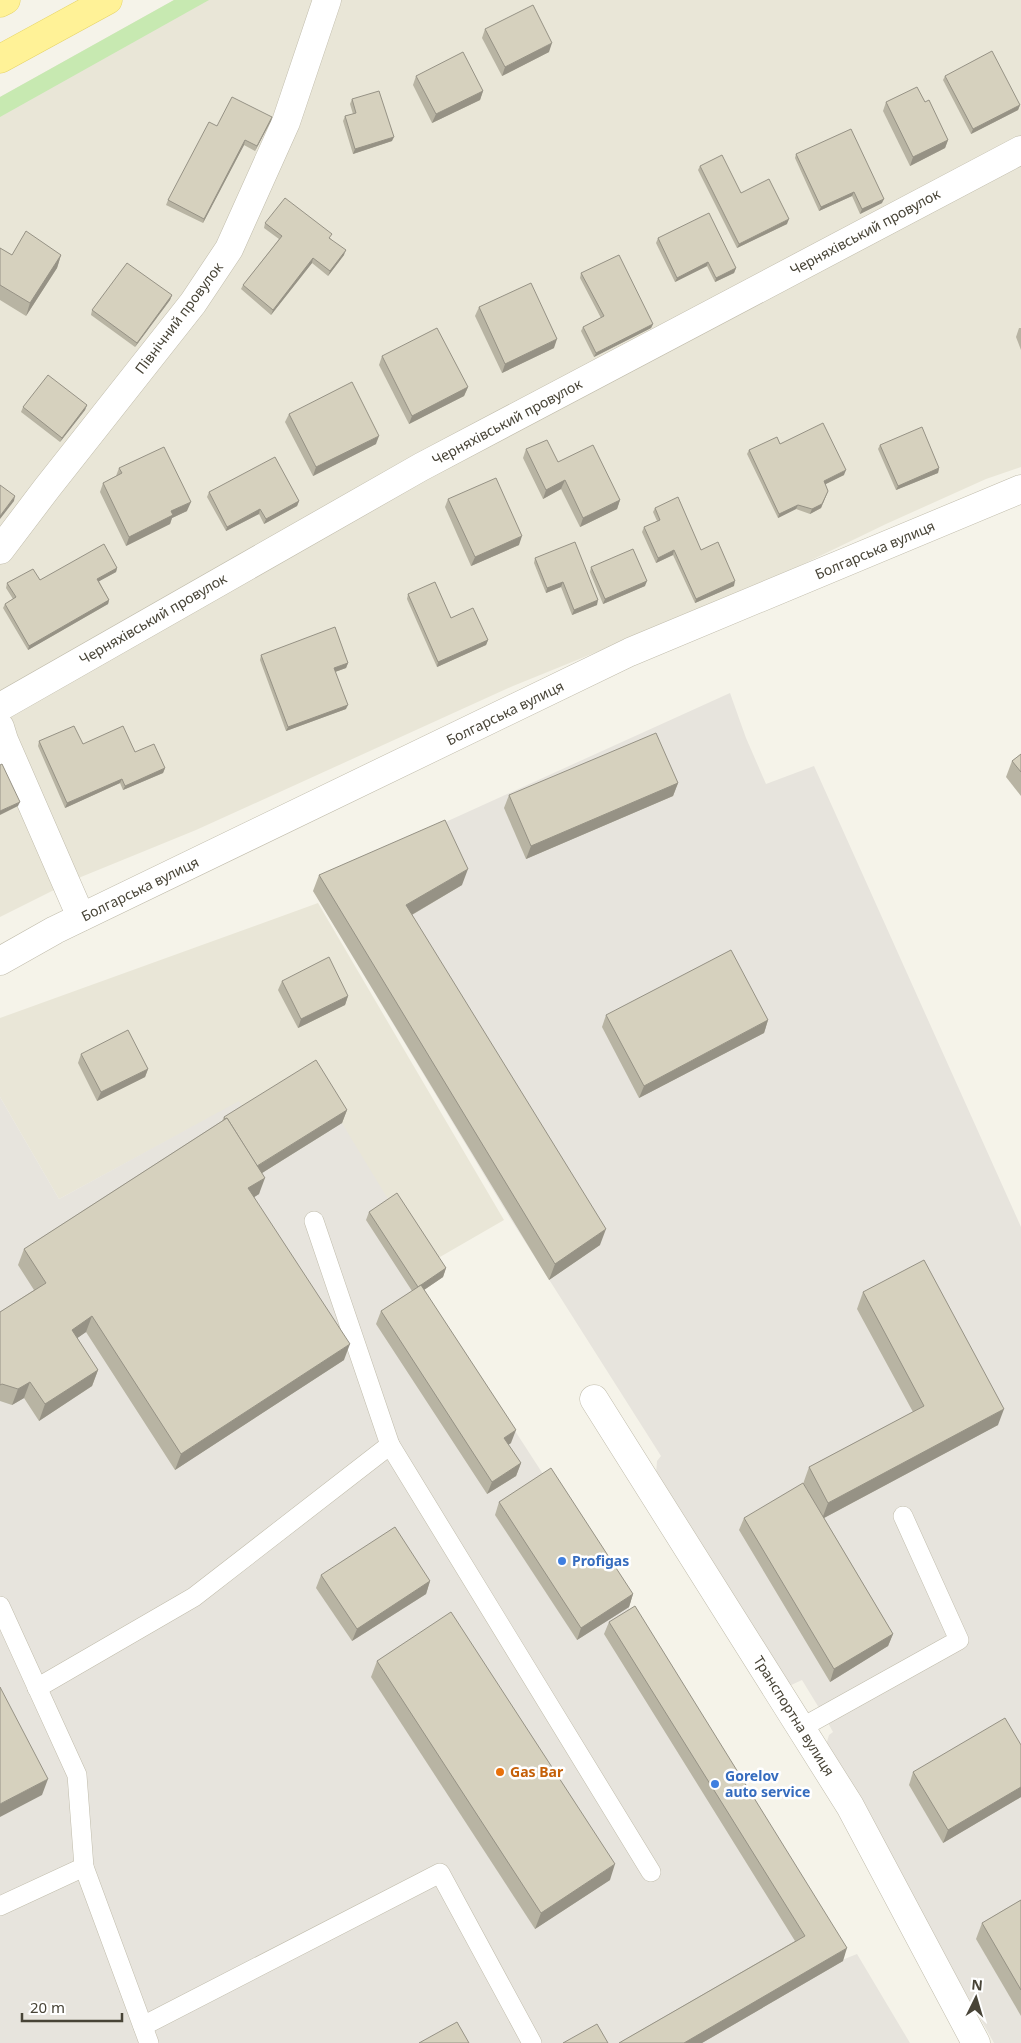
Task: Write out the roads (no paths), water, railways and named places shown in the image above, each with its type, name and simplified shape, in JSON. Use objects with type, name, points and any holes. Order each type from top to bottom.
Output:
[{"type":"main road","points":[[0,3],[6,0]]},
{"type":"main road","points":[[0,59],[108,0]]},
{"type":"street","name":"Північний провулок","points":[[0,550],[193,303],[229,249],[286,122],[327,0]]},
{"type":"street","name":"Черняхівський провулок","points":[[0,707],[421,467],[1021,150]]},
{"type":"street","name":"Болгарська вулиця","points":[[0,961],[81,918],[630,652],[1021,489]]},
{"type":"street","points":[[0,727],[81,918]]},
{"type":"street","name":"Транспортна вулиця","points":[[594,1399],[850,1806],[976,2043]]},
{"type":"lane","points":[[314,1222],[390,1445],[651,1872]]},
{"type":"lane","points":[[37,1688],[194,1597],[390,1445]]},
{"type":"lane","points":[[801,1728],[959,1640],[903,1516]]},
{"type":"lane","points":[[0,1606],[77,1775],[84,1868],[146,2035],[440,1874],[532,2043]]},
{"type":"lane","points":[[0,1906],[84,1868]]},
{"type":"place","name":"Profigas","points":[[562,1561]]},
{"type":"place","name":"Gas Bar","points":[[500,1772]]},
{"type":"place","name":"Gorelov auto service","points":[[715,1784]]}]
